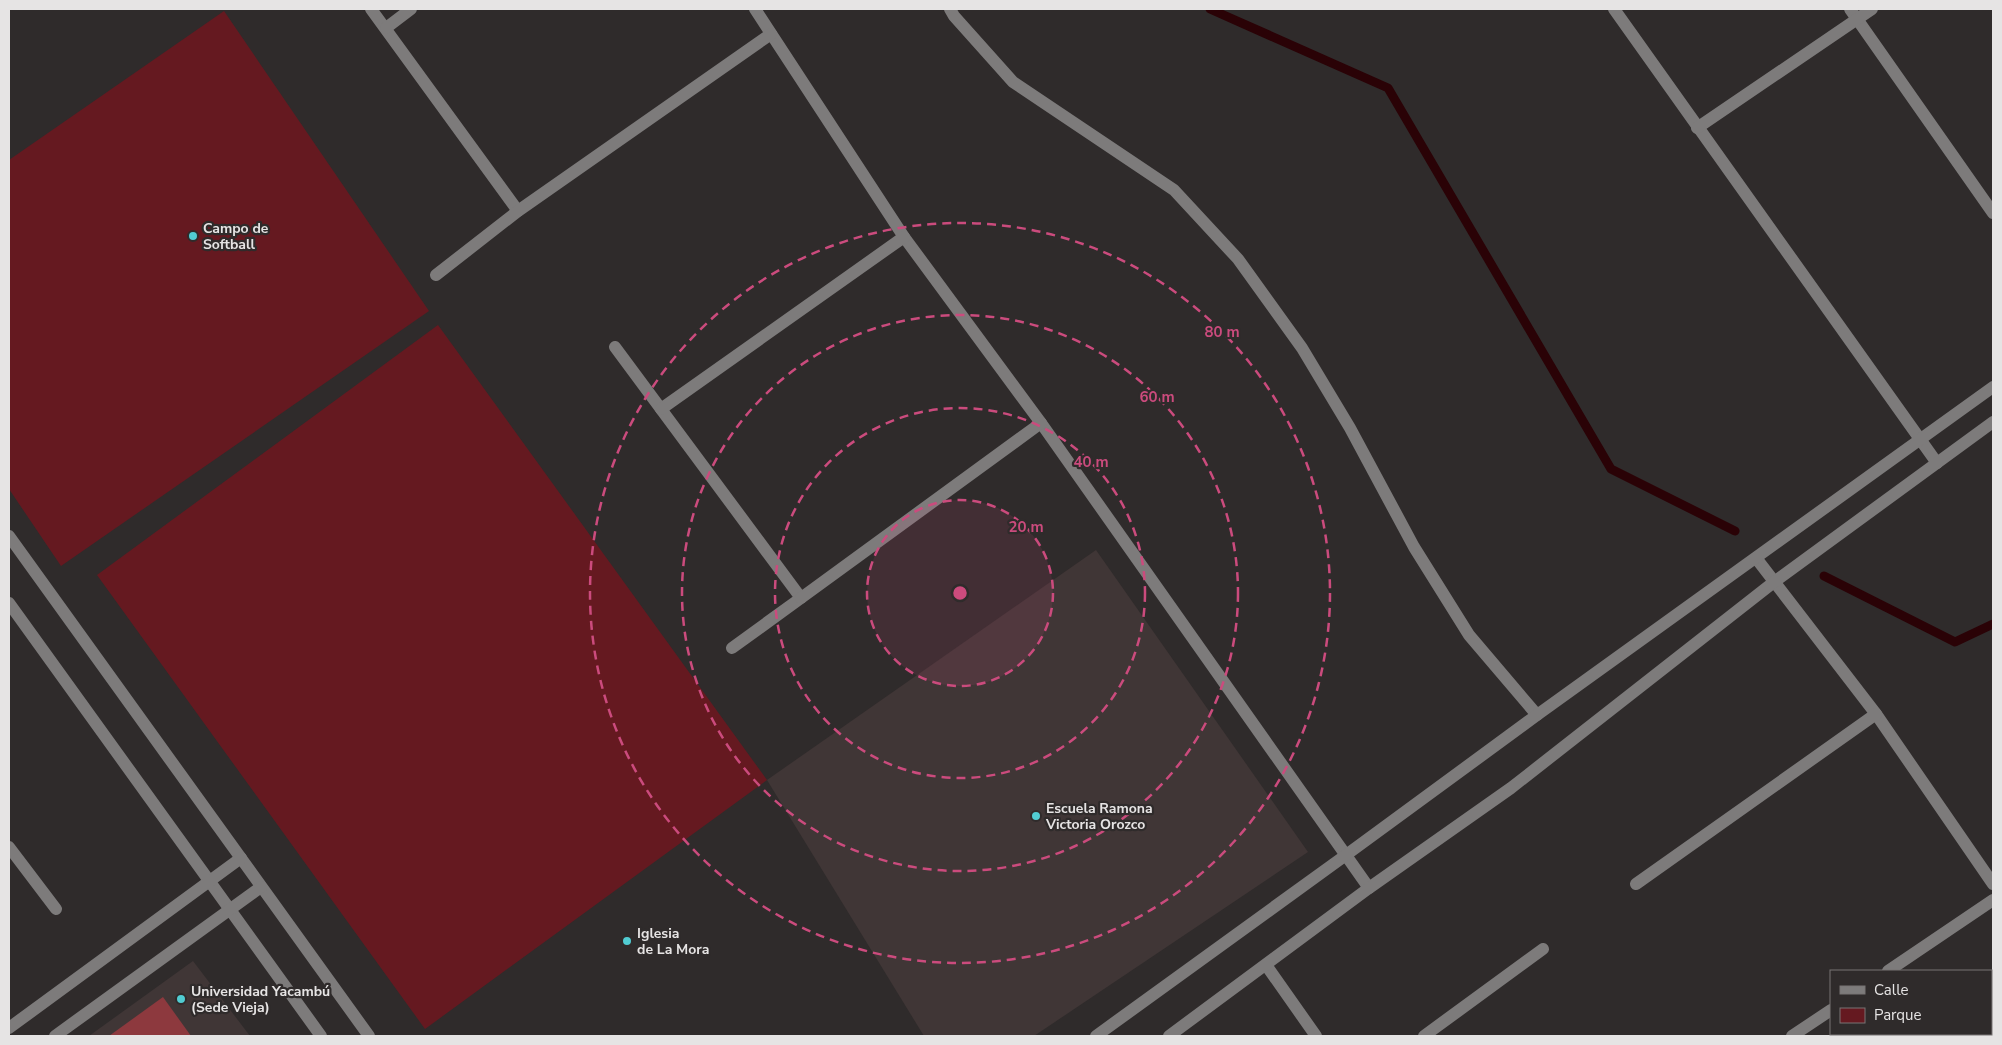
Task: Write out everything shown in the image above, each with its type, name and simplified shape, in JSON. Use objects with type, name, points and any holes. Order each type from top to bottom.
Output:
[{"type":"street","points":[[371,9],[518,211]]},
{"type":"street","points":[[386,28],[411,9]]},
{"type":"street","points":[[755,9],[904,237],[1041,423],[1369,888]]},
{"type":"street","points":[[950,9],[954,16],[1013,82],[1174,190],[1238,259],[1302,348],[1350,428],[1414,548],[1469,635],[1537,715]]},
{"type":"street","points":[[1614,9],[1936,463]]},
{"type":"street","points":[[1850,9],[1993,213]]},
{"type":"street","points":[[1697,128],[1872,9]]},
{"type":"street","points":[[436,275],[518,211],[771,34]]},
{"type":"street","points":[[661,409],[904,237]]},
{"type":"street","points":[[615,347],[801,598]]},
{"type":"street","points":[[1096,1036],[1537,715],[1993,387]]},
{"type":"street","points":[[1169,1036],[1369,888],[1511,788],[1774,582],[1993,422]]},
{"type":"street","points":[[732,648],[1041,423]]},
{"type":"street","points":[[9,536],[369,1036]]},
{"type":"street","points":[[1756,558],[1876,714],[1993,884]]},
{"type":"street","points":[[10,606],[321,1036]]},
{"type":"street","points":[[1636,884],[1876,714]]},
{"type":"street","points":[[9,847],[56,909]]},
{"type":"street","points":[[9,1028],[241,858]]},
{"type":"street","points":[[55,1036],[261,887]]},
{"type":"street","points":[[1889,970],[1993,900]]},
{"type":"street","points":[[1424,1036],[1543,949]]},
{"type":"street","points":[[1266,965],[1316,1036]]},
{"type":"street","points":[[1792,1036],[1830,1011]]},
{"type":"shaded area","name":"Escuela Ramona Victoria Orozco","points":[[1096,550],[1308,852],[1034,1036],[924,1036],[767,780]]},
{"type":"shaded area","name":"Universidad Yacambú (Sede Vieja)","points":[[193,961],[250,1036],[89,1036]]},
{"type":"green space","name":"Campo de Softball","points":[[224,11],[429,311],[61,566],[9,489],[9,160]]},
{"type":"green space","points":[[438,325],[767,780],[425,1029],[97,575]]},
{"type":"building","points":[[163,997],[191,1036],[109,1036]]},
{"type":"waterway","points":[[1210,9],[1388,88],[1611,469],[1735,531]]},
{"type":"waterway","points":[[1824,576],[1955,642],[1993,624]]},
{"type":"place","name":"Campo de Softball","points":[[193,236]]},
{"type":"place","name":"Escuela Ramona Victoria Orozco","points":[[1036,816]]},
{"type":"place","name":"Iglesia de La Mora","points":[[627,941]]},
{"type":"place","name":"Universidad Yacambú (Sede Vieja)","points":[[181,999]]}]
